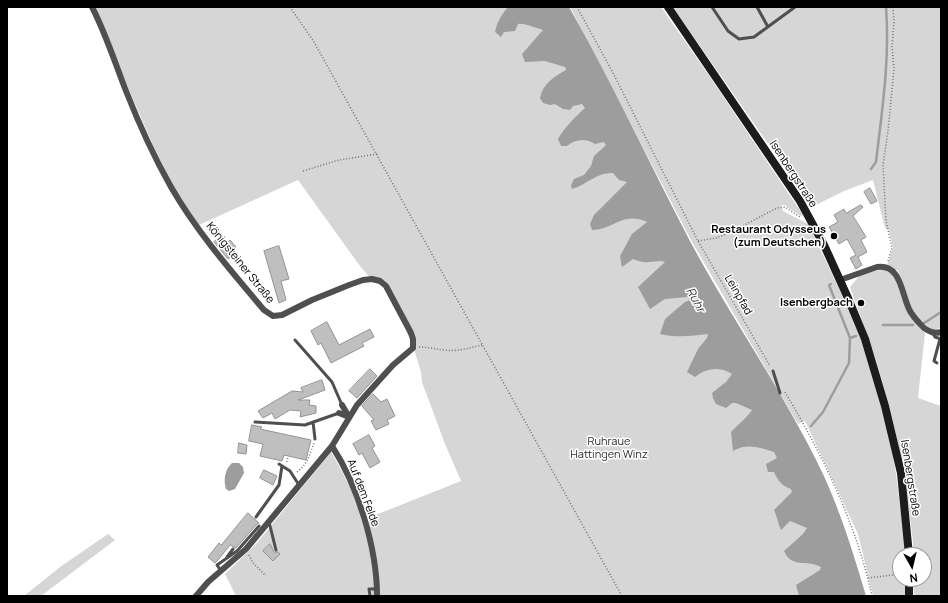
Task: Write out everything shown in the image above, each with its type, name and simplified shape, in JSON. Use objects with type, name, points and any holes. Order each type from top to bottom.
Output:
[{"type":"main road","name":"Isenbergstraße","points":[[668,7],[800,201],[824,245],[840,280],[865,339],[886,406],[900,473],[908,547]]},
{"type":"street","name":"Königsteiner Straße","points":[[92,7],[103,30],[134,111],[171,186],[192,220],[209,243],[264,310],[273,316],[282,315],[312,300],[367,279],[372,279],[380,281],[388,290],[413,339],[413,348],[393,365],[357,406],[332,446],[269,522],[246,549],[201,589],[196,596]]},
{"type":"street","points":[[840,280],[877,267],[886,267],[892,270],[897,276],[913,316],[924,328],[933,333],[941,332]]},
{"type":"street","points":[[342,405],[349,417]]},
{"type":"street","points":[[339,413],[349,417]]},
{"type":"street","name":"Auf dem Felde","points":[[332,446],[353,488],[367,527],[374,558],[377,596]]},
{"type":"lane","points":[[712,7],[728,31],[739,39],[754,37],[795,7]]},
{"type":"lane","points":[[757,7],[768,26]]},
{"type":"lane","points":[[933,333],[935,337],[941,339],[934,361],[937,363]]},
{"type":"lane","points":[[295,340],[332,382],[342,405]]},
{"type":"lane","points":[[773,371],[780,393]]},
{"type":"lane","points":[[255,422],[305,425],[339,413]]},
{"type":"lane","points":[[313,422],[315,439]]},
{"type":"lane","points":[[256,516],[279,485],[281,465],[288,469],[299,485]]},
{"type":"lane","points":[[269,522],[276,550]]},
{"type":"lane","points":[[221,571],[217,565],[237,551],[259,526]]},
{"type":"lane","points":[[225,560],[234,549]]},
{"type":"lane","points":[[370,596],[369,589],[377,589]]},
{"type":"path","points":[[290,7],[314,42],[622,596]]},
{"type":"path","name":"Leinpfad","points":[[577,7],[612,72],[698,241],[773,371]]},
{"type":"path","points":[[886,267],[892,248],[886,221],[883,165],[894,69],[892,47],[894,22],[893,7]]},
{"type":"path","points":[[303,171],[339,160],[376,154]]},
{"type":"path","points":[[698,241],[716,238],[731,232],[777,208],[785,207],[802,219],[808,217]]},
{"type":"path","points":[[416,347],[462,350],[482,345]]},
{"type":"path","points":[[785,391],[800,417],[843,504],[868,578],[872,596]]},
{"type":"path","points":[[293,475],[301,469],[309,459],[315,439]]},
{"type":"path","points":[[246,549],[253,563],[266,576]]},
{"type":"path","points":[[868,578],[892,575]]},
{"type":"green space","name":"Ruhraue Hattingen Winz","points":[[91,7],[526,7],[544,30],[542,31],[575,84],[628,182],[746,389],[791,481],[816,546],[830,596],[379,596],[376,556],[368,518],[461,481],[445,444],[422,382],[421,372],[414,349],[389,290],[371,279],[360,266],[298,180],[199,225],[171,183],[97,16]]},
{"type":"green space","points":[[570,7],[661,7],[803,215],[801,216],[784,205],[781,205],[783,211],[808,224],[848,307],[861,339],[884,407],[896,474],[905,547],[892,547],[892,587],[906,587],[906,596],[873,596],[858,534],[805,421],[798,424],[692,242]]},
{"type":"green space","points":[[673,7],[941,7],[941,327],[934,331],[914,316],[898,271],[887,265],[893,248],[889,230],[885,228],[873,180],[844,191],[812,207]]},
{"type":"green space","points":[[886,269],[894,275],[911,316],[925,333],[918,398],[941,406],[941,596],[914,596],[913,587],[932,587],[932,547],[913,547],[904,470],[890,408],[876,360],[850,287],[860,275]]},
{"type":"green space","points":[[331,452],[351,489],[366,528],[371,553],[375,596],[236,596],[225,574],[257,543]]},
{"type":"green space","points":[[108,534],[115,540],[41,596],[24,596],[60,567]]},
{"type":"water","name":"Ruhr","points":[[508,7],[569,7],[601,65],[691,243],[724,301],[776,386],[808,444],[836,504],[866,596],[799,596],[796,585],[820,570],[821,567],[795,562],[787,557],[784,551],[803,534],[807,528],[790,521],[781,530],[780,528],[774,510],[792,492],[791,489],[781,483],[774,472],[768,472],[766,464],[777,458],[774,452],[758,447],[748,446],[733,451],[731,432],[752,410],[736,403],[732,403],[726,408],[716,404],[712,393],[726,382],[732,374],[727,371],[713,369],[695,377],[687,372],[698,349],[707,338],[708,334],[678,336],[660,334],[665,319],[685,302],[690,300],[687,297],[665,299],[650,309],[638,287],[665,262],[645,262],[633,259],[622,267],[620,256],[632,234],[647,222],[638,219],[624,220],[600,229],[592,230],[590,224],[594,215],[627,182],[619,180],[613,173],[607,173],[572,189],[571,185],[574,179],[584,175],[591,166],[594,156],[606,145],[604,142],[595,144],[581,140],[567,146],[561,146],[558,139],[570,122],[585,108],[582,104],[573,106],[570,110],[563,109],[555,104],[550,105],[543,103],[540,98],[546,84],[566,70],[565,67],[545,61],[525,62],[522,54],[543,30],[518,24],[515,31],[504,32],[501,37],[495,32],[500,18]]},
{"type":"water","points":[[232,463],[239,463],[243,467],[244,473],[235,489],[229,491],[225,486],[225,478],[226,471]]},
{"type":"building","points":[[870,188],[877,201],[871,204],[864,192]]},
{"type":"building","points":[[861,205],[863,207],[853,216],[866,237],[861,240],[867,252],[858,257],[862,265],[856,269],[850,258],[856,255],[847,239],[839,244],[829,227],[838,222],[834,215],[844,209],[846,213]]},
{"type":"building","points":[[220,237],[226,244],[230,240],[236,247],[232,250],[234,254],[228,259],[214,242]]},
{"type":"building","points":[[279,246],[289,279],[281,281],[286,300],[279,303],[264,251]]},
{"type":"building","points":[[327,322],[339,345],[370,329],[374,337],[362,343],[364,346],[331,363],[321,343],[318,345],[311,331]]},
{"type":"building","points":[[370,369],[377,376],[357,398],[349,391]]},
{"type":"building","points":[[322,380],[325,390],[298,400],[310,400],[309,405],[316,406],[316,413],[300,417],[301,411],[290,410],[275,419],[272,413],[263,418],[258,411],[292,391],[303,392],[301,388]]},
{"type":"building","points":[[373,394],[381,402],[387,399],[395,416],[387,420],[389,424],[376,430],[371,421],[374,420],[362,406]]},
{"type":"building","points":[[252,425],[262,427],[260,429],[311,440],[306,460],[284,455],[282,461],[260,456],[263,444],[249,441]]},
{"type":"building","points":[[369,435],[375,446],[372,448],[380,462],[370,468],[362,453],[359,455],[353,444]]},
{"type":"building","points":[[239,443],[247,445],[246,454],[238,453]]},
{"type":"building","points":[[264,470],[277,476],[273,485],[260,478]]},
{"type":"building","points":[[248,513],[259,523],[236,548],[230,545],[215,563],[208,557],[219,543],[221,545]]},
{"type":"building","points":[[270,544],[274,552],[278,552],[280,554],[273,561],[263,551]]},
{"type":"waterway","name":"Isenbergbach","points":[[871,169],[876,162],[885,85],[887,46],[886,7]]},
{"type":"waterway","name":"Isenbergbach","points":[[811,426],[823,412],[849,363],[850,338],[829,285],[831,284]]},
{"type":"waterway","points":[[924,323],[941,312]]},
{"type":"waterway","points":[[883,325],[913,325]]},
{"type":"waterway","name":"Isenbergbach","points":[[850,338],[856,336]]},
{"type":"place","name":"Restaurant Odysseus (zum Deutschen)","points":[[834,236]]},
{"type":"place","name":"Isenbergbach","points":[[861,303]]}]
